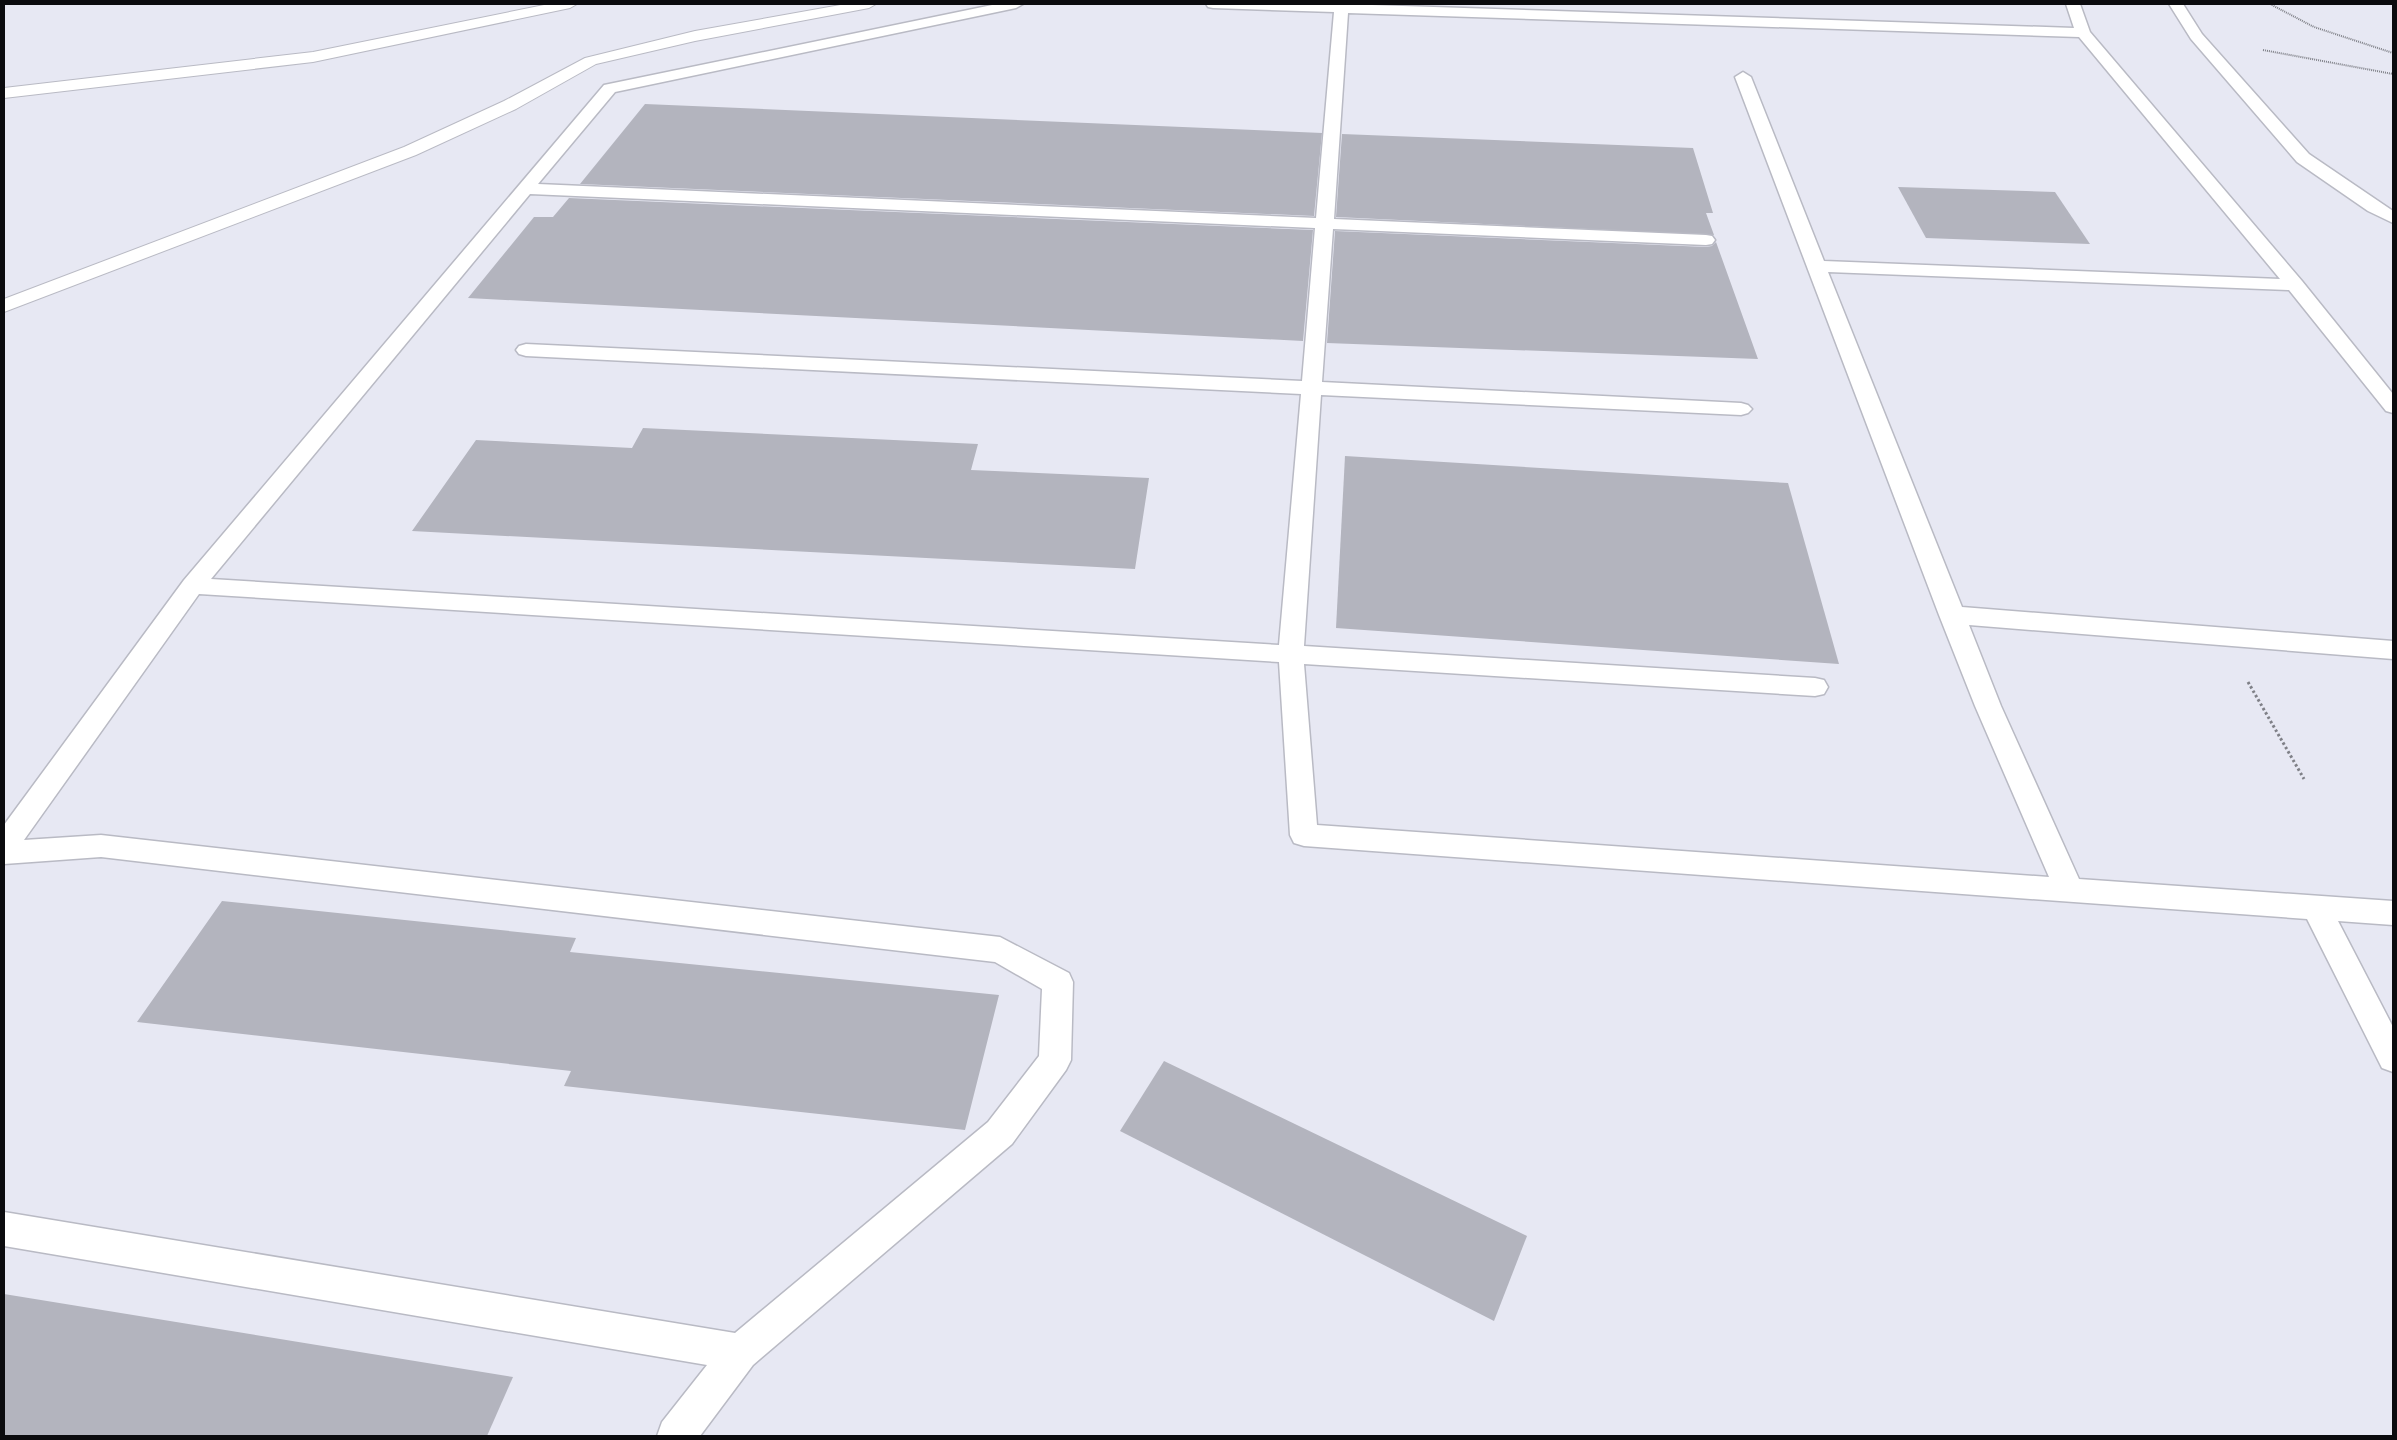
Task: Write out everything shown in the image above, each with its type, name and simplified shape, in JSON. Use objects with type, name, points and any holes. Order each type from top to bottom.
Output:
[{"type":"street","points":[[4,93],[313,57],[570,4]]},
{"type":"street","points":[[4,306],[410,151],[510,105],[591,60],[695,36],[869,4]]},
{"type":"lane","points":[[4,846],[192,586],[610,88],[1016,4]]},
{"type":"lane","points":[[1213,4],[1342,8],[1561,10],[2084,33]]},
{"type":"lane","points":[[2073,4],[2084,33],[2295,286],[2393,407]]},
{"type":"lane","points":[[2176,4],[2196,36],[2303,158],[2393,218]]},
{"type":"lane","points":[[1342,8],[1291,654],[1304,835],[2393,913]]},
{"type":"lane","points":[[1743,77],[1818,266],[1951,615],[1988,706],[2070,891]]},
{"type":"lane","points":[[524,189],[1706,240]]},
{"type":"lane","points":[[1818,266],[2295,286]]},
{"type":"lane","points":[[526,350],[1742,409]]},
{"type":"lane","points":[[192,586],[1815,687]]},
{"type":"lane","points":[[1951,615],[2393,650]]},
{"type":"lane","points":[[4,853],[101,846],[1000,950],[1058,982],[1055,1060],[1000,1134],[740,1352],[676,1436]]},
{"type":"lane","points":[[2316,908],[2393,1058]]},
{"type":"lane","points":[[4,1229],[740,1352]]},
{"type":"path","points":[[2270,4],[2292,18],[2336,36],[2393,53]]},
{"type":"path","points":[[2196,36],[2393,74]]},
{"type":"path","points":[[2221,636],[2304,779]]},
{"type":"building","points":[[645,104],[1322,133],[1314,216],[580,184]]},
{"type":"building","points":[[1342,134],[1693,148],[1713,213],[1706,213],[1714,235],[1336,217]]},
{"type":"building","points":[[1898,187],[2055,192],[2090,244],[1926,238]]},
{"type":"building","points":[[569,198],[1313,230],[1303,341],[468,298],[534,217],[553,217]]},
{"type":"building","points":[[1335,231],[1706,247],[1712,246],[1716,242],[1758,359],[1327,343]]},
{"type":"building","points":[[643,428],[978,444],[971,470],[1149,478],[1135,569],[412,531],[476,440],[632,448]]},
{"type":"building","points":[[1345,456],[1788,483],[1839,664],[1336,628]]},
{"type":"building","points":[[222,901],[576,938],[570,952],[999,995],[965,1130],[564,1086],[571,1071],[137,1022]]},
{"type":"building","points":[[1164,1061],[1527,1236],[1494,1321],[1120,1131]]},
{"type":"building","points":[[4,1294],[513,1377],[487,1436],[4,1436]]}]
